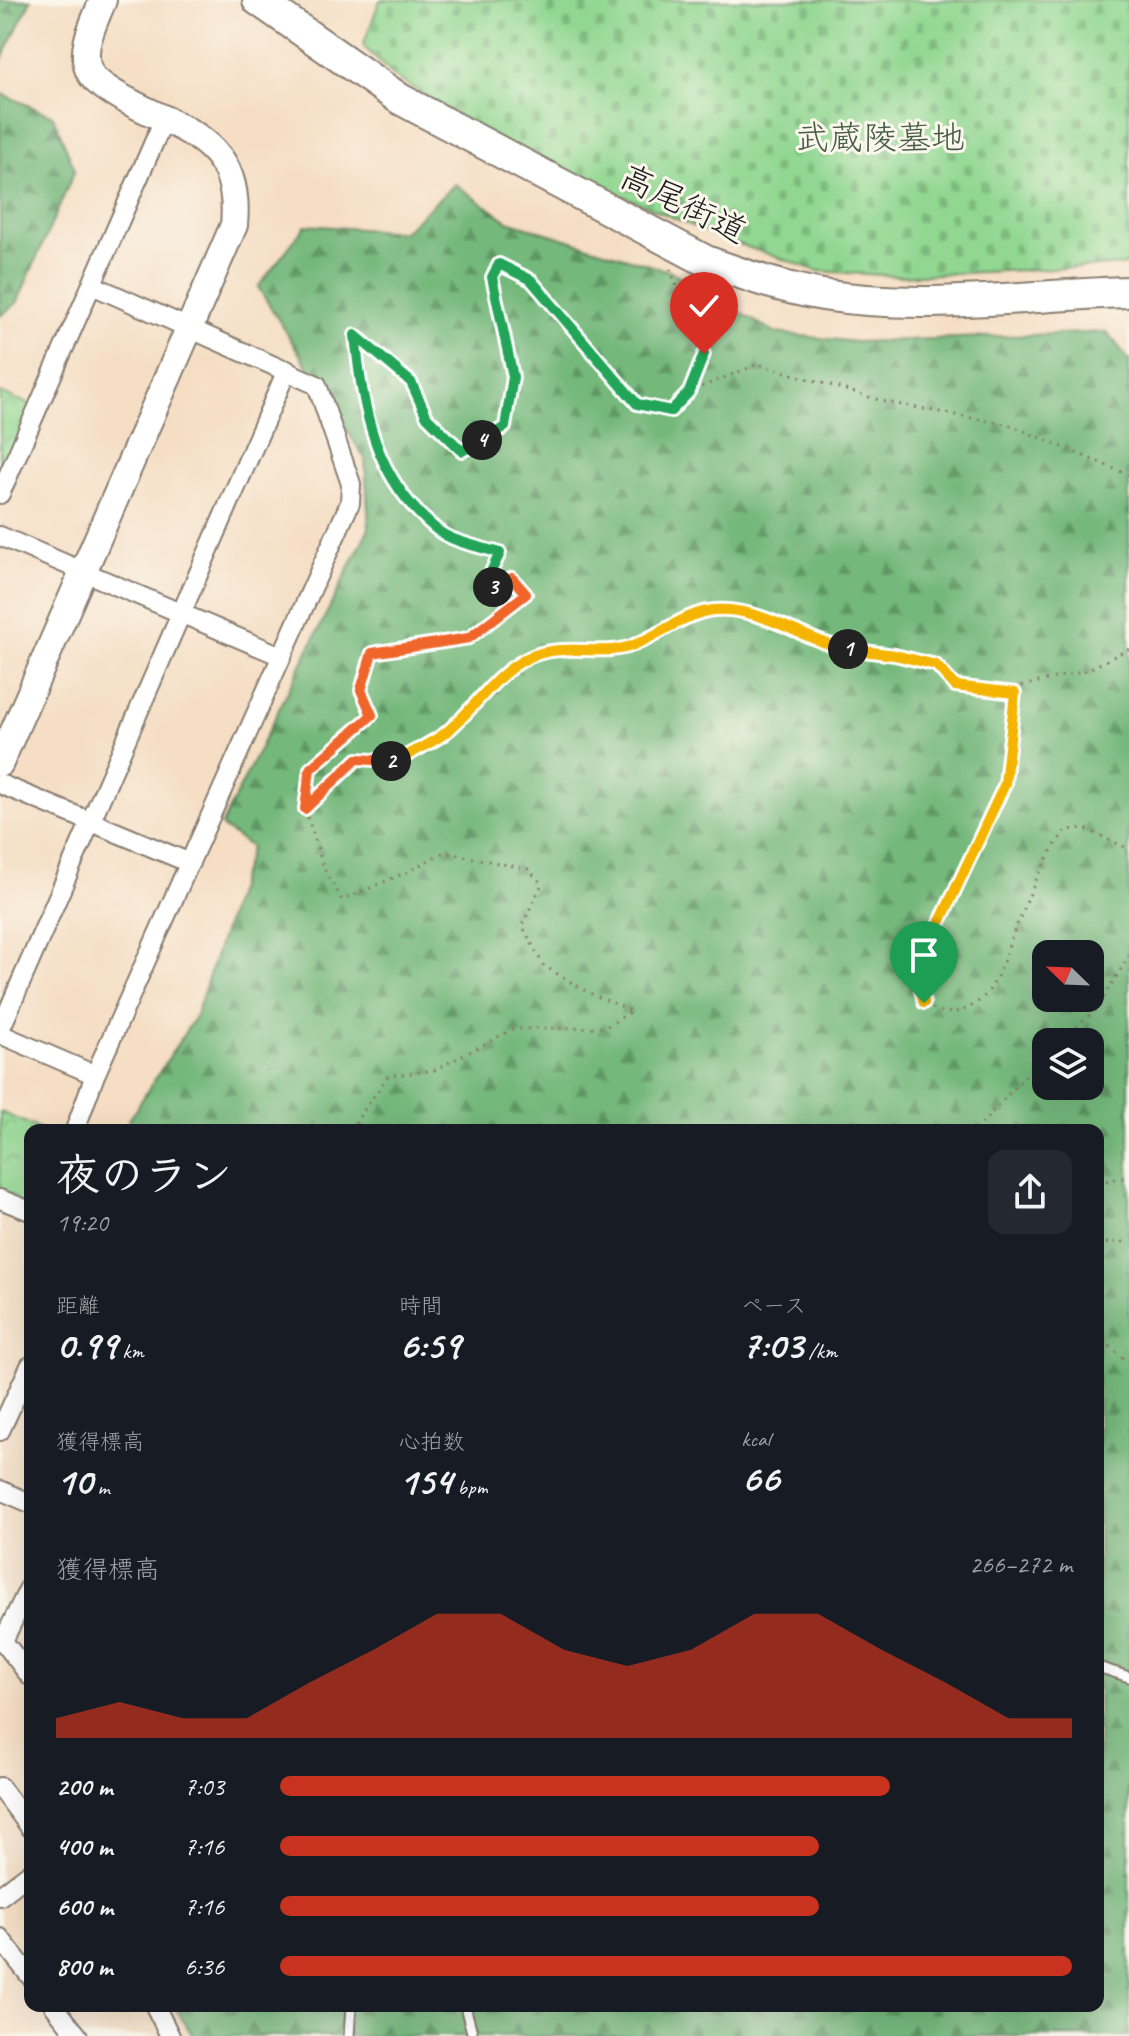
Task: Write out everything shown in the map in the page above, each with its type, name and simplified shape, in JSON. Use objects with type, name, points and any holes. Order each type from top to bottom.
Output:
[{"type":"main road","name":"高尾街道","points":[[258,0],[400,99],[706,261],[751,278],[825,295],[887,301],[1129,292]]},
{"type":"street","points":[[0,763],[227,248],[235,209],[230,176],[220,157],[198,135],[123,99],[102,86],[89,71],[86,44],[103,0]]},
{"type":"street","points":[[0,494],[165,117]]},
{"type":"street","points":[[77,1124],[95,1075],[350,503],[351,484],[317,385],[92,285]]},
{"type":"street","points":[[95,1075],[0,1032],[287,370]]},
{"type":"street","points":[[0,536],[281,656]]},
{"type":"street","points":[[0,784],[190,863]]},
{"type":"street","points":[[0,1220],[4,1200],[24,1208]]},
{"type":"street","points":[[0,1431],[24,1379]]},
{"type":"street","points":[[0,1490],[24,1500]]},
{"type":"street","points":[[24,1597],[1,1640],[24,1669]]},
{"type":"street","points":[[0,1787],[24,1819]]},
{"type":"street","points":[[0,1896],[24,1878]]},
{"type":"street","points":[[0,1938],[24,1968]]},
{"type":"street","points":[[59,2012],[78,2036]]},
{"type":"street","points":[[158,2012],[170,2036]]},
{"type":"lane","points":[[1104,1669],[1129,1677]]},
{"type":"lane","points":[[349,2036],[351,2012]]},
{"type":"lane","points":[[467,2012],[473,2036]]},
{"type":"path","points":[[354,1124],[388,1076],[435,1070],[513,1029],[606,1027],[632,1011],[589,993],[543,965],[522,925],[542,884],[528,869],[444,852],[342,900],[324,869],[305,809],[310,769],[372,715],[361,690],[372,653],[469,638],[526,594],[512,578],[498,589],[485,584],[500,553],[438,531],[389,477],[363,408],[355,335],[411,382],[427,417],[462,451],[505,427],[513,377],[492,277],[499,264],[531,280],[637,404],[671,411],[689,392],[704,354],[666,261]]},
{"type":"path","points":[[689,392],[758,364],[886,402],[1010,425],[1129,475]]},
{"type":"path","points":[[305,809],[357,759],[397,761],[445,733],[487,689],[530,657],[570,647],[611,653],[642,642],[681,621],[715,610],[760,616],[830,646],[895,655],[936,665],[955,686],[1015,693]]},
{"type":"path","points":[[1129,649],[1087,670],[1022,686],[1015,693],[1005,784],[924,956],[918,978],[924,1003],[944,1014],[958,1012],[982,999],[998,974],[1046,859],[1066,830],[1084,828],[1129,849]]},
{"type":"path","points":[[1075,1028],[1095,1011],[1129,956]]},
{"type":"path","points":[[981,1124],[1032,1068]]},
{"type":"path","points":[[1104,1181],[1129,1177]]},
{"type":"path","points":[[1104,1243],[1129,1241]]},
{"type":"path","points":[[1104,1341],[1129,1364]]},
{"type":"green space","points":[[0,0],[31,0],[0,63]]},
{"type":"green space","name":"武蔵陵墓地","points":[[380,0],[1129,0],[1129,265],[898,276],[818,271],[718,237],[512,148],[395,77],[363,46]]},
{"type":"green space","points":[[0,93],[53,116],[75,170],[17,303],[0,316]]},
{"type":"green space","points":[[455,184],[508,221],[672,272],[775,333],[856,342],[1107,332],[1129,360],[1129,2036],[193,2036],[178,2012],[1104,2012],[1104,1124],[132,1124],[129,1120],[196,1015],[251,847],[221,826],[369,528],[365,459],[258,287],[306,225],[403,232]]},
{"type":"green space","points":[[0,393],[32,405],[0,480]]},
{"type":"green space","points":[[0,1112],[29,1124],[24,1124],[24,1209],[0,1199]]},
{"type":"route","points":[[704,354],[689,392],[671,411],[637,404],[531,280],[499,264],[492,277],[513,377],[505,427],[462,451],[427,417],[411,382],[355,335],[363,408],[389,477],[438,531],[500,553],[485,584],[498,589],[512,578],[526,594],[469,638],[372,653],[361,690],[372,715],[310,769],[305,809],[357,759],[397,761],[445,733],[487,689],[530,657],[570,647],[611,653],[642,642],[681,621],[715,610],[760,616],[830,646],[895,655],[936,665],[955,686],[979,686],[1015,693],[1005,784],[941,914],[924,956],[918,978],[924,1003]]}]
